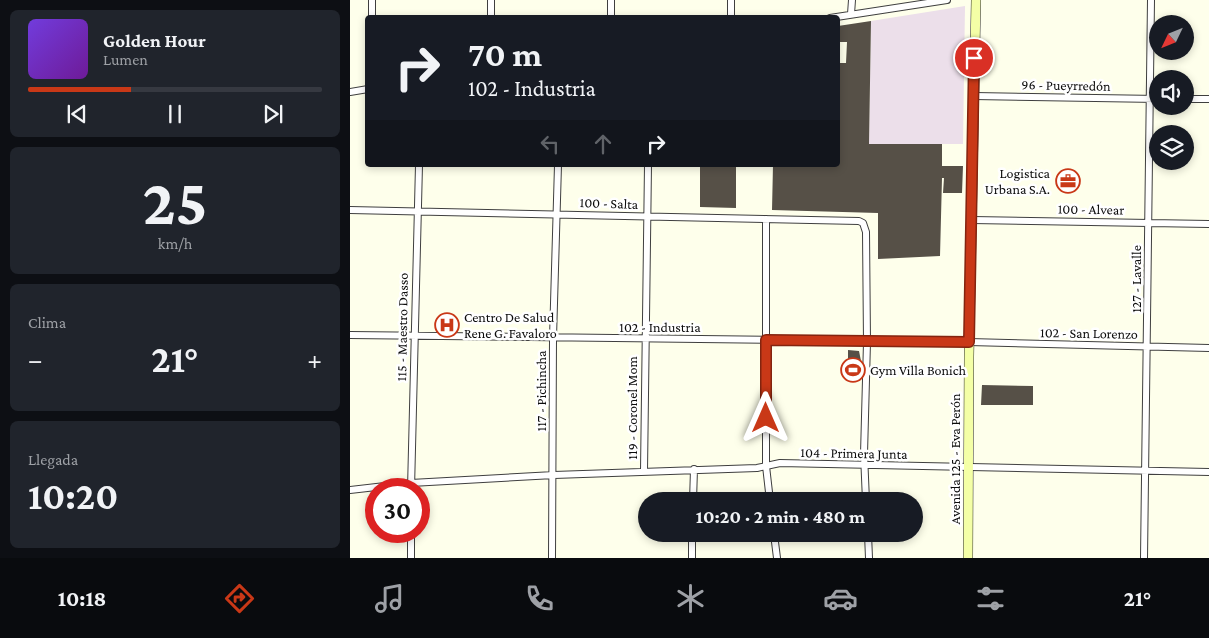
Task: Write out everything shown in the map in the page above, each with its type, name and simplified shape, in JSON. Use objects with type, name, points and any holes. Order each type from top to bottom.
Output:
[{"type":"main road","name":"Avenida 125 - Eva Perón","points":[[968,558],[969,342],[976,0]]},
{"type":"street","points":[[372,0],[372,15]]},
{"type":"street","points":[[491,0],[491,15]]},
{"type":"street","points":[[611,0],[611,15]]},
{"type":"street","points":[[731,0],[731,15]]},
{"type":"street","points":[[851,14],[852,0]]},
{"type":"street","points":[[840,16],[947,0]]},
{"type":"street","name":"127 - Lavalle","points":[[1151,0],[1153,70]]},
{"type":"street","points":[[350,92],[365,90]]},
{"type":"street","name":"96 - Pueyrredón","points":[[974,96],[1149,99]]},
{"type":"street","points":[[1194,99],[1209,99]]},
{"type":"street","name":"127 - Lavalle","points":[[1144,558],[1149,223],[1153,115]]},
{"type":"street","name":"115 - Maestro Dasso","points":[[411,478],[418,167]]},
{"type":"street","name":"117 - Pichincha","points":[[552,558],[554,475],[553,338],[558,167]]},
{"type":"street","name":"119 - Coronel Mom","points":[[644,471],[648,167]]},
{"type":"street","name":"100 - Salta","points":[[350,210],[859,221],[865,226],[867,342]]},
{"type":"street","points":[[766,219],[766,466],[769,492]]},
{"type":"street","name":"100 - Alvear","points":[[972,220],[1209,224]]},
{"type":"street","name":"102 - Industria","points":[[350,335],[969,342]]},
{"type":"street","points":[[866,492],[864,465],[867,342]]},
{"type":"street","name":"102 - San Lorenzo","points":[[969,342],[1209,348]]},
{"type":"street","name":"104 - Primera Junta","points":[[430,485],[554,475],[766,466],[780,463],[1209,472]]},
{"type":"street","points":[[693,492],[694,469]]},
{"type":"street","name":"104 - Primera Junta","points":[[350,490],[365,489]]},
{"type":"street","points":[[692,542],[692,558]]},
{"type":"street","points":[[775,542],[777,558]]},
{"type":"street","points":[[869,542],[870,558]]},
{"type":"street","points":[[411,543],[411,558]]},
{"type":"shaded area","points":[[965,6],[963,144],[869,144],[871,21]]},
{"type":"building","points":[[871,21],[869,144],[942,144],[942,166],[963,166],[962,193],[943,193],[944,178],[942,178],[940,256],[878,259],[878,213],[772,210],[773,167],[840,167],[840,63],[846,63],[847,42],[840,42],[840,26]]},
{"type":"building","points":[[700,167],[736,167],[736,208],[700,207]]},
{"type":"building","points":[[848,350],[859,351],[861,361],[848,361]]},
{"type":"building","name":"Gym Villa Bonich","points":[[847,367],[859,367],[861,377],[847,377]]},
{"type":"building","points":[[982,385],[1033,386],[1033,405],[981,405]]},
{"type":"place","name":"Logistica Urbana S.A.","points":[[1068,181]]},
{"type":"place","name":"Centro De Salud Rene G. Favaloro","points":[[447,325]]},
{"type":"place","name":"Gym Villa Bonich","points":[[853,370]]},
{"type":"route","points":[[766,418],[766,340],[969,342],[974,58]]}]
